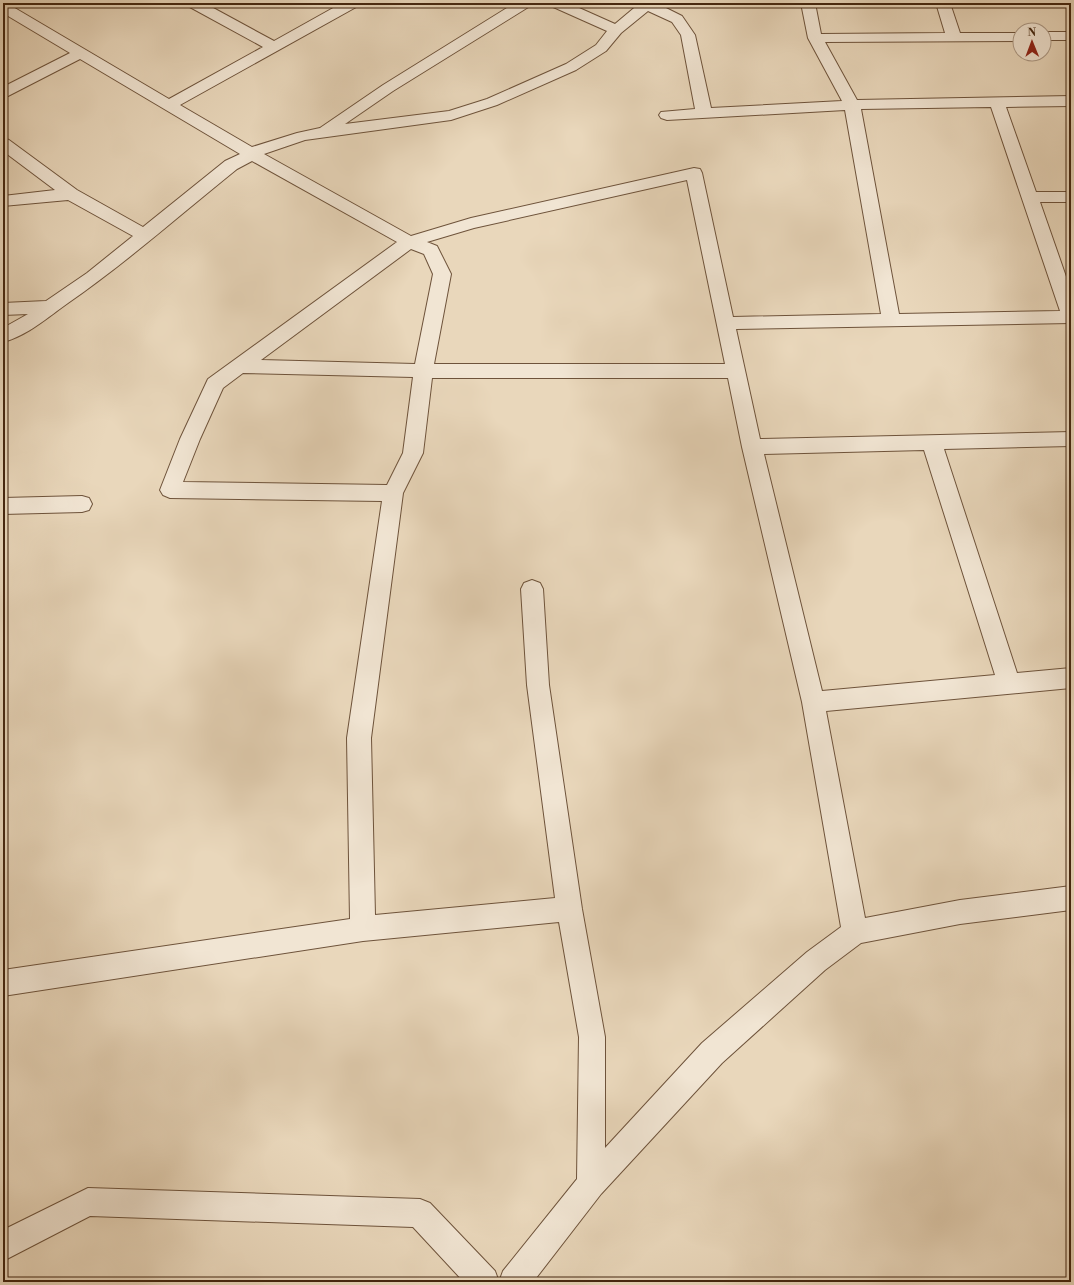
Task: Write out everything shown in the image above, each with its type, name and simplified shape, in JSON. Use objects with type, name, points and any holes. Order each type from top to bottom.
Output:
[{"type":"street","points":[[193,3],[274,47]]},
{"type":"street","points":[[169,105],[353,3]]},
{"type":"street","points":[[321,132],[388,88],[525,3]]},
{"type":"street","points":[[556,3],[616,30]]},
{"type":"street","points":[[808,3],[815,38],[852,105],[891,320]]},
{"type":"street","points":[[943,3],[954,37]]},
{"type":"street","points":[[3,336],[32,320],[93,277],[231,165],[263,148],[321,132],[451,115],[492,102],[571,67],[601,48],[616,30],[648,4],[677,19],[688,35],[704,113]]},
{"type":"street","points":[[3,7],[252,154],[409,242],[431,250],[442,274],[424,371],[413,453],[392,493],[359,738],[363,929]]},
{"type":"street","points":[[1052,36],[1071,36]]},
{"type":"street","points":[[815,38],[1012,37]]},
{"type":"street","points":[[3,93],[80,53]]},
{"type":"street","points":[[667,115],[852,105],[1071,100]]},
{"type":"street","points":[[726,323],[1071,317],[997,102]]},
{"type":"street","points":[[3,143],[71,194],[144,235]]},
{"type":"street","points":[[392,493],[170,490],[190,439],[215,384],[409,242],[470,222],[694,173],[752,447],[813,702],[855,932]]},
{"type":"street","points":[[3,201],[71,194]]},
{"type":"street","points":[[1030,197],[1071,197]]},
{"type":"street","points":[[3,309],[51,307]]},
{"type":"street","points":[[240,366],[424,371],[736,371]]},
{"type":"street","points":[[752,447],[1071,439]]},
{"type":"street","points":[[932,443],[1009,683]]},
{"type":"street","points":[[3,506],[82,504]]},
{"type":"street","points":[[532,589],[538,685],[569,909],[592,1037],[591,1184]]},
{"type":"street","points":[[813,702],[1071,678]]},
{"type":"street","points":[[514,1282],[591,1184],[712,1053],[816,961],[855,932],[960,912],[1071,898]]},
{"type":"street","points":[[3,983],[363,929],[569,909]]},
{"type":"street","points":[[3,1246],[88,1202],[420,1213],[484,1282]]}]
